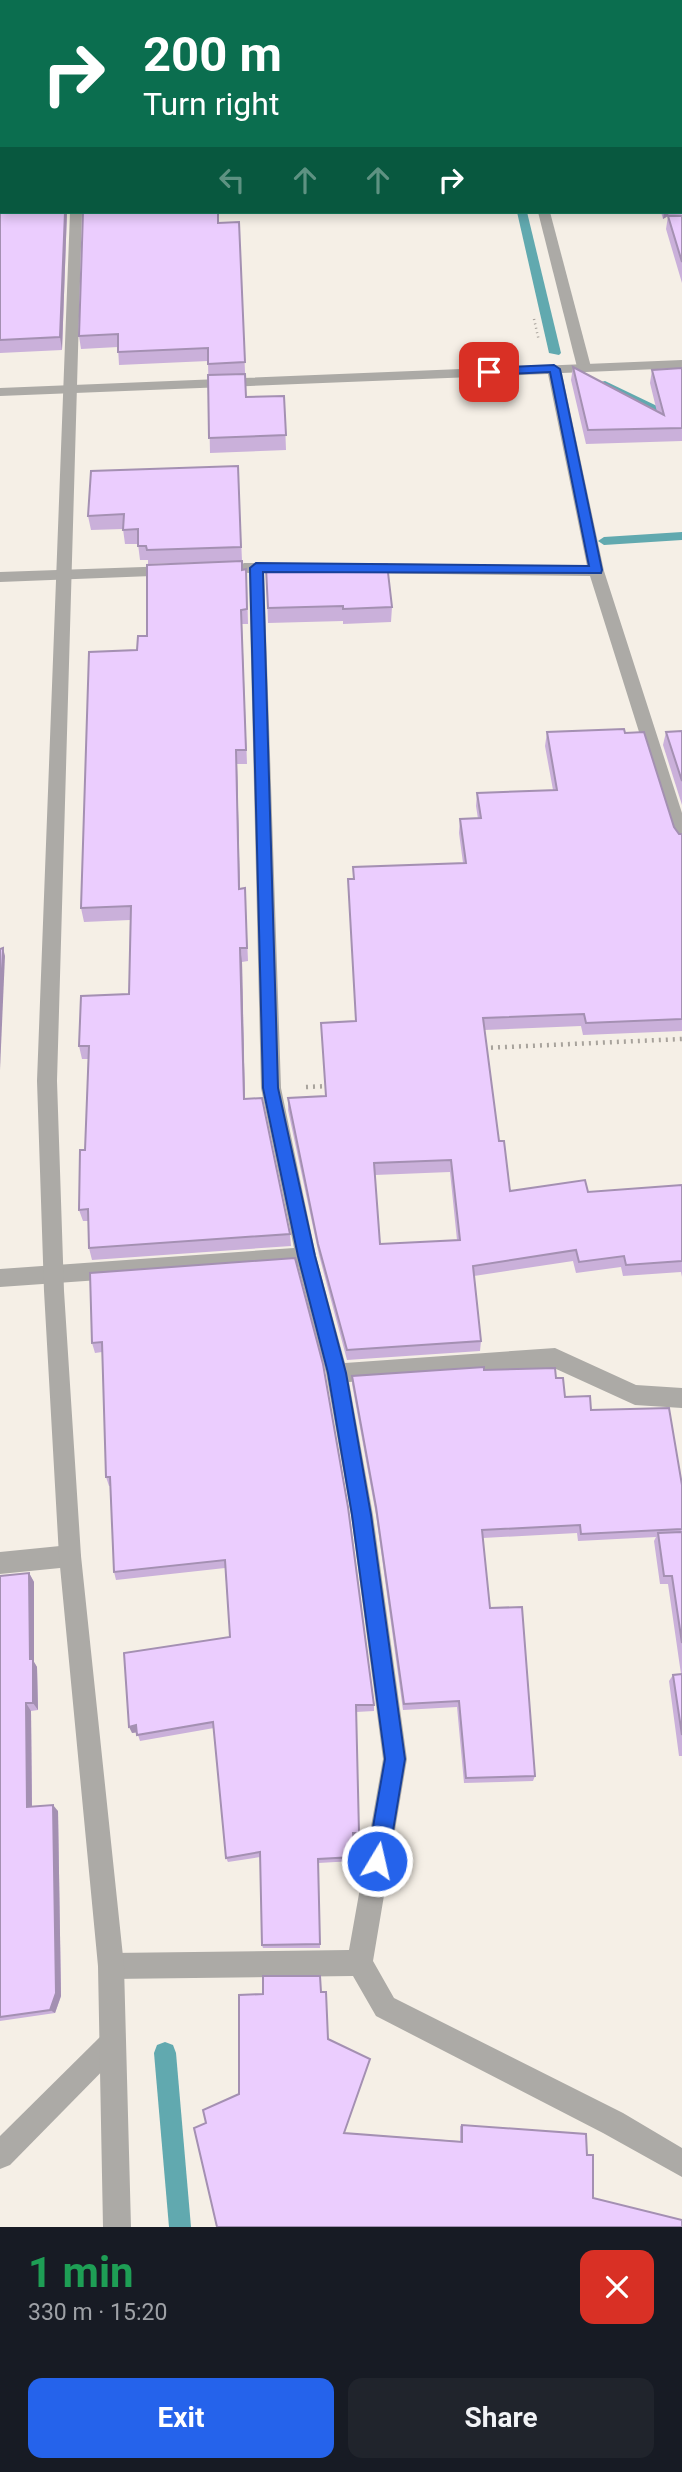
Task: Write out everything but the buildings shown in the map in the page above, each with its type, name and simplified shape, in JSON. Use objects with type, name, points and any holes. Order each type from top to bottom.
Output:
[{"type":"street","points":[[76,214],[47,1081],[54,1274],[70,1556],[111,1966],[117,2227]]},
{"type":"street","points":[[545,214],[584,368]]},
{"type":"street","points":[[0,392],[682,364]]},
{"type":"street","points":[[554,369],[596,570],[679,816],[682,840]]},
{"type":"street","points":[[256,568],[271,1088],[306,1256],[337,1373],[362,1515],[395,1759],[360,1963],[385,2007],[612,2123],[682,2164]]},
{"type":"street","points":[[229,569],[324,568]]},
{"type":"street","points":[[351,568],[596,570]]},
{"type":"street","points":[[0,577],[188,570]]},
{"type":"street","points":[[0,1278],[306,1256]]},
{"type":"street","points":[[337,1373],[555,1358],[635,1395],[682,1398]]},
{"type":"street","points":[[0,1563],[70,1556]]},
{"type":"street","points":[[111,1966],[360,1963]]},
{"type":"street","points":[[0,2155],[113,2042]]},
{"type":"path","points":[[485,1057],[484,1046],[682,1039]]},
{"type":"path","points":[[271,1088],[339,1085]]},
{"type":"waterway","points":[[522,214],[555,353]]},
{"type":"waterway","points":[[605,384],[682,423]]},
{"type":"waterway","points":[[604,541],[682,536]]},
{"type":"waterway","points":[[165,2053],[180,2227]]},
{"type":"route","points":[[377,1861],[395,1759],[362,1515],[337,1373],[306,1256],[271,1088],[256,568],[596,570],[554,369],[489,372]]}]
